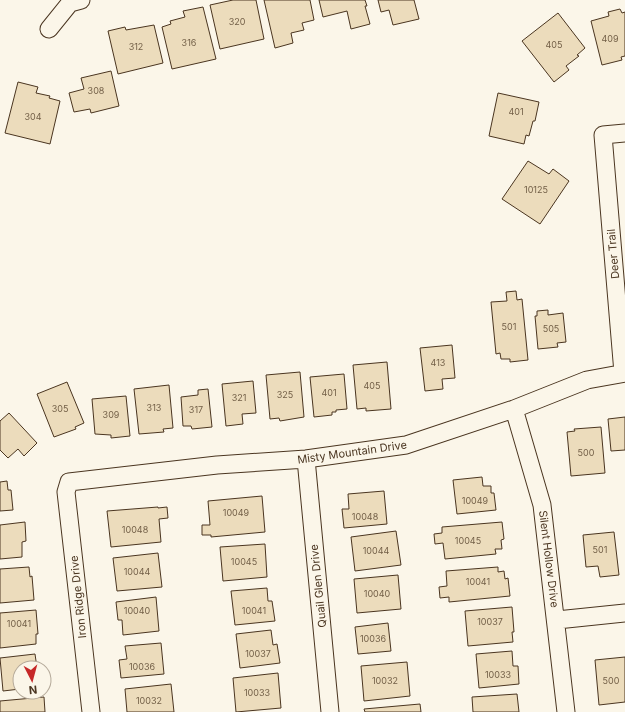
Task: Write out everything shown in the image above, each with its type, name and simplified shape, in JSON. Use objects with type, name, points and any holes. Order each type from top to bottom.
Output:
[{"type":"street","points":[[49,29],[70,3],[81,0]]},
{"type":"street","name":"Deer Trail","points":[[624,373],[602,135],[625,133]]},
{"type":"street","name":"Misty Mountain Drive","points":[[69,482],[217,465],[306,459],[406,445],[514,409],[587,380],[624,373]]},
{"type":"street","name":"Silent Hollow Drive","points":[[514,409],[542,505],[557,620],[566,712]]},
{"type":"street","name":"Quail Glen Drive","points":[[306,459],[330,712]]},
{"type":"street","name":"Iron Ridge Drive","points":[[69,482],[66,498],[91,712]]},
{"type":"street","points":[[557,620],[625,613]]},
{"type":"building","points":[[233,0],[256,0],[264,39],[220,49],[210,5]]},
{"type":"building","points":[[264,0],[310,0],[314,20],[302,23],[304,30],[291,33],[293,43],[275,48]]},
{"type":"building","points":[[319,0],[365,0],[367,6],[365,6],[370,24],[351,29],[347,11],[323,17]]},
{"type":"building","points":[[378,0],[414,0],[419,19],[393,25],[389,10],[381,12]]},
{"type":"building","points":[[203,7],[216,59],[172,69],[162,27],[171,24],[170,21],[185,17],[183,11]]},
{"type":"building","points":[[620,9],[622,13],[625,12],[625,56],[621,57],[622,60],[602,65],[591,21],[609,16],[608,12]]},
{"type":"building","points":[[558,13],[585,48],[577,55],[579,56],[566,66],[569,70],[554,82],[522,41]]},
{"type":"building","points":[[154,25],[163,63],[118,74],[108,31],[125,27],[126,30]]},
{"type":"building","points":[[111,71],[119,106],[91,113],[90,109],[74,112],[69,93],[84,89],[81,78]]},
{"type":"building","points":[[18,82],[38,87],[36,93],[50,96],[49,98],[60,101],[50,144],[5,133]]},
{"type":"building","points":[[498,93],[539,102],[535,121],[533,121],[529,136],[526,135],[524,144],[489,136]]},
{"type":"building","points":[[528,161],[549,174],[553,169],[569,181],[540,224],[502,199]]},
{"type":"building","points":[[516,291],[517,300],[522,299],[528,360],[510,362],[510,359],[501,359],[500,353],[496,354],[491,302],[507,301],[506,292]]},
{"type":"building","points":[[548,310],[548,315],[563,313],[566,342],[557,343],[558,347],[538,349],[535,316],[537,316],[537,311]]},
{"type":"building","points":[[452,345],[455,378],[442,379],[443,389],[425,391],[420,348]]},
{"type":"building","points":[[387,362],[391,409],[366,411],[366,408],[357,409],[353,365]]},
{"type":"building","points":[[300,372],[304,417],[280,421],[279,418],[270,419],[266,375]]},
{"type":"building","points":[[344,374],[347,409],[336,410],[336,412],[332,412],[332,415],[314,417],[310,377]]},
{"type":"building","points":[[253,381],[256,413],[242,414],[243,424],[226,426],[222,384]]},
{"type":"building","points":[[67,382],[84,423],[75,427],[76,429],[54,437],[37,394]]},
{"type":"building","points":[[169,385],[173,428],[163,429],[164,432],[139,434],[134,389]]},
{"type":"building","points":[[208,389],[212,427],[192,429],[191,426],[183,426],[181,397],[198,395],[198,390]]},
{"type":"building","points":[[126,396],[130,436],[111,438],[111,435],[95,434],[92,399]]},
{"type":"building","points":[[9,413],[37,443],[24,456],[18,449],[8,458],[0,450],[0,421]]},
{"type":"building","points":[[625,417],[625,450],[611,451],[608,419]]},
{"type":"building","points":[[601,427],[605,473],[571,476],[567,432],[575,431],[574,429]]},
{"type":"building","points":[[482,477],[483,486],[491,486],[491,493],[494,493],[496,510],[457,514],[453,480]]},
{"type":"building","points":[[7,481],[8,490],[11,490],[13,510],[0,511],[0,482]]},
{"type":"building","points":[[384,491],[387,524],[344,528],[342,509],[349,509],[348,494]]},
{"type":"building","points":[[262,496],[265,532],[211,537],[211,535],[202,535],[202,525],[210,525],[208,501]]},
{"type":"building","points":[[167,507],[168,518],[159,519],[161,542],[111,547],[107,511]]},
{"type":"building","points":[[25,522],[26,541],[22,542],[22,557],[0,559],[0,525]]},
{"type":"building","points":[[502,522],[504,539],[501,540],[502,549],[495,549],[496,554],[445,559],[443,543],[435,544],[434,534],[442,533],[442,527]]},
{"type":"building","points":[[396,531],[401,565],[355,571],[351,537]]},
{"type":"building","points":[[614,532],[619,575],[600,577],[598,566],[586,567],[583,535]]},
{"type":"building","points":[[265,544],[267,577],[223,581],[220,547]]},
{"type":"building","points":[[158,553],[162,587],[117,591],[113,558]]},
{"type":"building","points":[[29,567],[30,577],[32,576],[34,600],[0,603],[0,569]]},
{"type":"building","points":[[498,567],[498,572],[504,571],[505,579],[508,578],[510,596],[449,602],[449,597],[440,598],[439,587],[447,586],[446,571]]},
{"type":"building","points":[[398,575],[401,609],[357,613],[354,579]]},
{"type":"building","points":[[267,588],[268,601],[272,601],[275,621],[235,625],[231,591]]},
{"type":"building","points":[[156,597],[159,631],[123,635],[122,620],[118,620],[116,602]]},
{"type":"building","points":[[512,607],[514,632],[512,632],[513,642],[468,646],[465,611]]},
{"type":"building","points":[[36,610],[38,634],[36,634],[36,644],[0,648],[0,613]]},
{"type":"building","points":[[388,623],[391,651],[358,654],[355,627]]},
{"type":"building","points":[[271,630],[273,645],[277,644],[280,663],[240,668],[236,634]]},
{"type":"building","points":[[161,643],[164,674],[121,678],[119,660],[127,659],[125,646]]},
{"type":"building","points":[[512,651],[513,666],[518,666],[519,684],[479,688],[476,654]]},
{"type":"building","points":[[35,654],[36,660],[12,660],[12,690],[3,691],[0,658]]},
{"type":"building","points":[[625,657],[625,702],[599,705],[595,660]]},
{"type":"building","points":[[407,662],[410,696],[364,701],[361,666]]},
{"type":"building","points":[[278,673],[281,708],[236,712],[233,678]]},
{"type":"building","points":[[171,684],[174,712],[127,712],[125,689]]},
{"type":"building","points":[[517,694],[519,712],[473,712],[472,697]]},
{"type":"building","points":[[44,700],[45,712],[0,712],[0,701]]},
{"type":"building","points":[[420,704],[421,712],[365,712],[364,709]]}]
